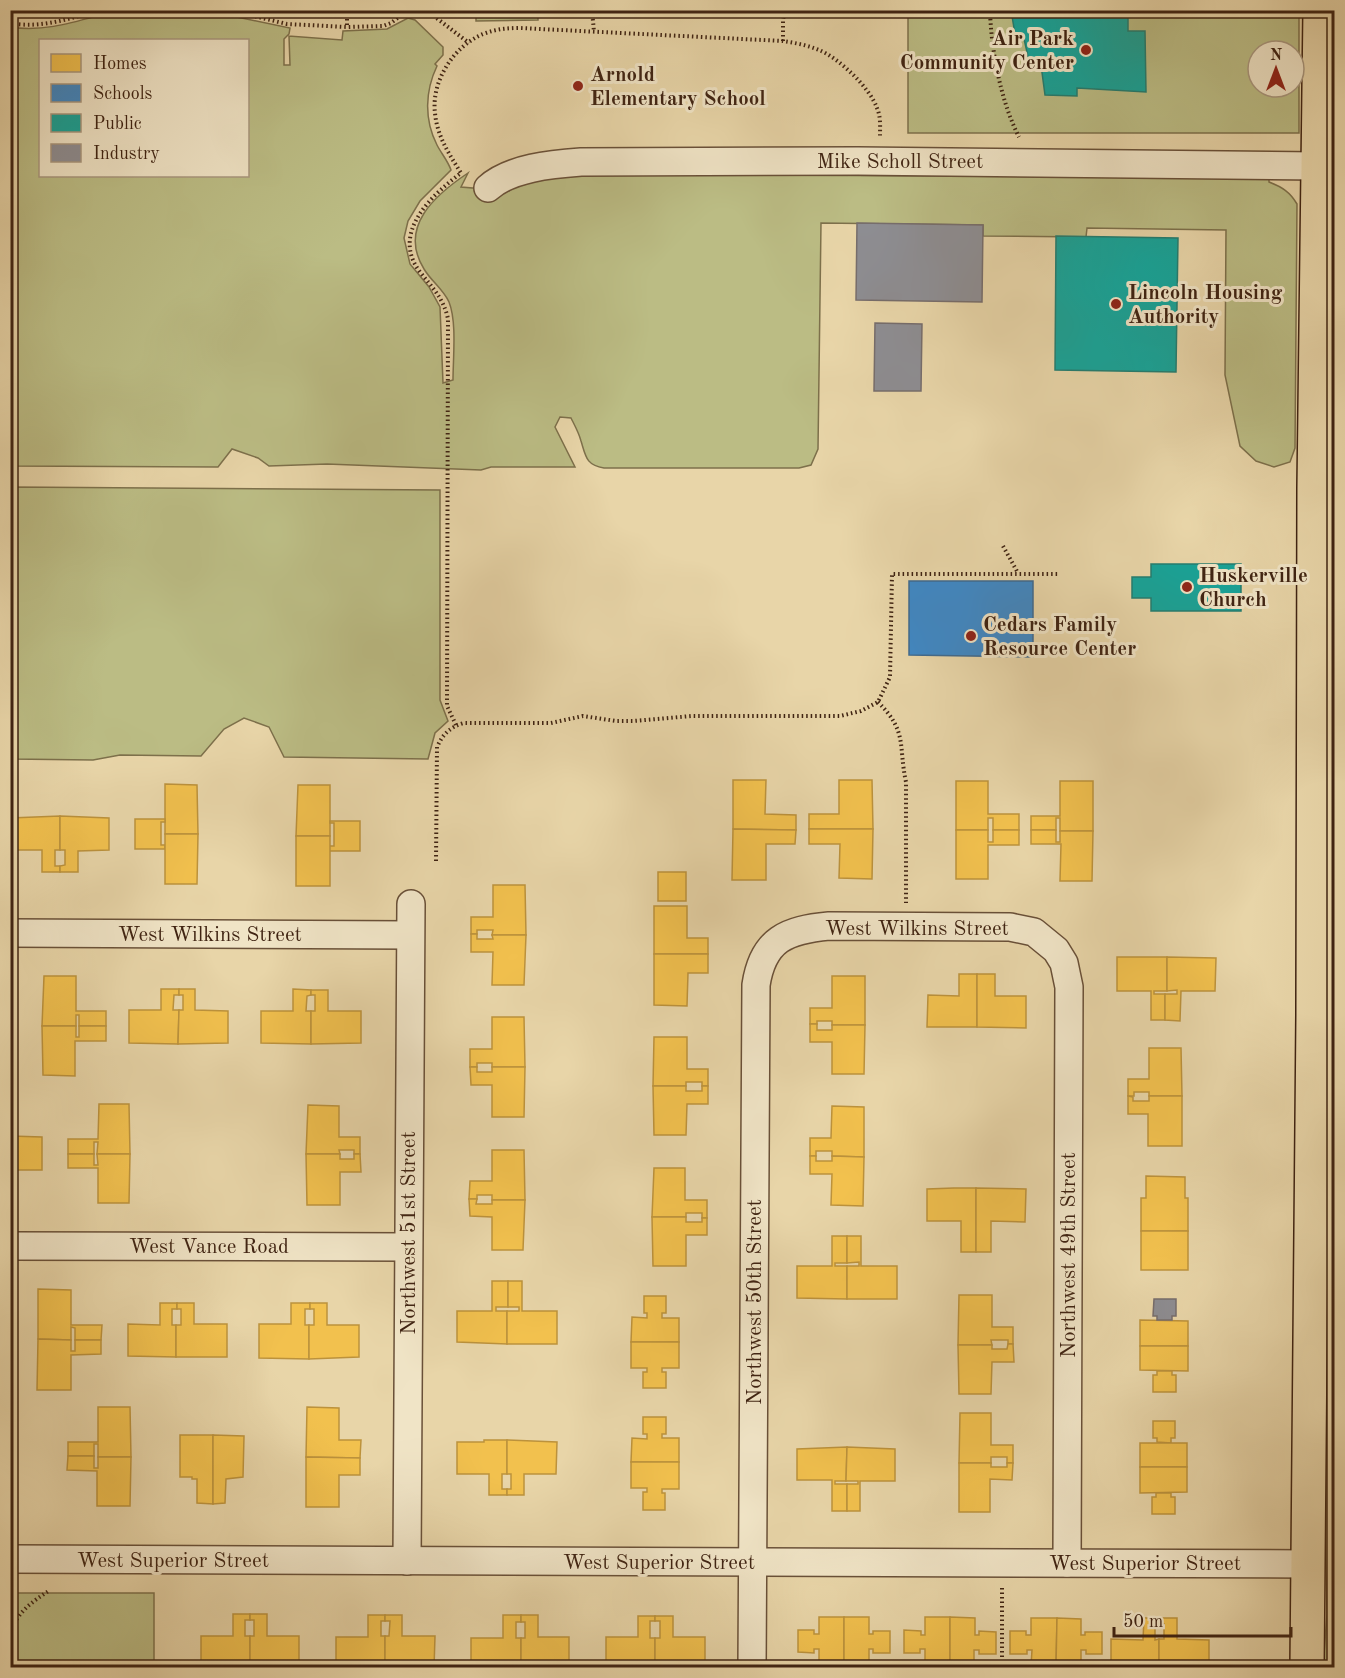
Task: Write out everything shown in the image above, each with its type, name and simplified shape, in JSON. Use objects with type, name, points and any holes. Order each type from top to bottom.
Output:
[{"type":"main road","points":[[1307,1668],[1313,1015],[1314,488],[1320,10]]},
{"type":"street","name":"Mike Scholl Street","points":[[488,188],[493,182],[526,170],[549,164],[580,162],[868,161],[1318,165]]},
{"type":"street","name":"Northwest 51st Street","points":[[407,1561],[411,904]]},
{"type":"street","name":"West Wilkins Street","points":[[774,942],[800,930],[829,926],[1010,927],[1034,932],[1056,950]]},
{"type":"street","name":"West Wilkins Street","points":[[10,933],[410,935]]},
{"type":"street","name":"Northwest 50th Street","points":[[752,1668],[756,985],[763,958],[774,942]]},
{"type":"street","name":"Northwest 49th Street","points":[[1056,950],[1064,963],[1069,987],[1067,1563]]},
{"type":"street","name":"West Vance Road","points":[[10,1245],[408,1247]]},
{"type":"street","name":"West Superior Street","points":[[10,1559],[1308,1564]]},
{"type":"path","points":[[10,23],[25,26],[48,24],[100,10]]},
{"type":"path","points":[[229,10],[288,24],[347,27],[383,26],[392,23],[408,10]]},
{"type":"path","points":[[347,10],[347,27]]},
{"type":"path","points":[[426,10],[469,43]]},
{"type":"path","points":[[592,10],[594,32]]},
{"type":"path","points":[[783,41],[785,10]]},
{"type":"path","points":[[990,10],[990,24],[1000,81],[1009,117],[1019,137]]},
{"type":"path","points":[[456,725],[447,706],[448,319],[446,308],[435,289],[418,270],[410,247],[413,225],[424,207],[461,173],[444,146],[434,112],[435,95],[448,64],[469,43],[482,35],[502,29],[783,41],[829,55],[855,77],[877,107],[880,136]]},
{"type":"path","points":[[1003,546],[1018,573]]},
{"type":"path","points":[[436,861],[437,747],[443,735],[456,725],[464,723],[551,723],[583,716],[609,721],[633,722],[692,716],[840,716],[861,711],[878,702],[890,677],[892,574],[1058,574]]},
{"type":"path","points":[[878,702],[890,714],[898,727],[901,741],[906,782],[906,903]]},
{"type":"path","points":[[1002,1562],[1002,1668]]},
{"type":"path","points":[[10,1636],[14,1623],[26,1607],[50,1590]]},
{"type":"green space","points":[[115,11],[208,11],[290,28],[289,34],[284,39],[284,65],[290,65],[289,36],[342,40],[343,31],[387,29],[408,18],[415,20],[443,47],[443,55],[435,64],[437,66],[430,85],[428,116],[437,145],[451,170],[420,201],[408,221],[404,238],[410,264],[429,287],[440,307],[443,383],[453,380],[454,330],[451,310],[446,297],[424,269],[417,254],[415,239],[418,226],[433,202],[468,173],[461,187],[509,191],[514,186],[528,180],[568,174],[1269,178],[1269,182],[1285,190],[1297,204],[1295,448],[1290,462],[1274,467],[1256,461],[1240,446],[1225,375],[1226,230],[1087,228],[1086,237],[983,236],[983,225],[821,223],[818,449],[811,465],[799,468],[604,468],[594,465],[588,459],[571,418],[560,417],[555,427],[575,467],[491,467],[481,470],[327,464],[269,466],[258,458],[232,449],[218,467],[11,466],[10,27],[37,28],[76,22]]},
{"type":"green space","points":[[476,11],[538,11],[538,20],[476,21]]},
{"type":"green space","points":[[908,11],[1299,11],[1299,39],[1246,39],[1246,99],[1299,99],[1299,133],[908,133]]},
{"type":"green space","points":[[1334,485],[1334,1667],[1323,1668],[1327,1614],[1324,1485],[1325,1202]]},
{"type":"green space","points":[[11,487],[440,490],[440,700],[448,721],[435,733],[428,759],[284,757],[269,727],[244,718],[224,729],[201,756],[120,755],[93,760],[11,759]]},
{"type":"green space","points":[[11,1593],[154,1593],[154,1667],[11,1667]]},
{"type":"building: Homes","points":[[733,780],[766,780],[765,814],[796,815],[796,830],[733,829]]},
{"type":"building: Homes","points":[[839,780],[872,780],[873,829],[809,829],[809,814],[839,814]]},
{"type":"building: Homes","points":[[956,781],[988,781],[988,814],[1019,814],[1019,830],[993,830],[993,818],[988,818],[988,830],[956,830]]},
{"type":"building: Homes","points":[[1060,781],[1093,781],[1093,831],[1060,831],[1060,818],[1056,818],[1056,830],[1031,830],[1031,816],[1060,816]]},
{"type":"building: Homes","points":[[165,784],[197,785],[198,834],[165,834]]},
{"type":"building: Homes","points":[[298,785],[330,785],[330,836],[296,836]]},
{"type":"building: Homes","points":[[60,816],[60,850],[55,850],[55,866],[60,866],[60,872],[42,872],[42,850],[10,850],[10,818]]},
{"type":"building: Homes","points":[[60,816],[109,818],[109,850],[78,851],[78,872],[60,872],[60,866],[65,865],[65,850],[60,850]]},
{"type":"building: Homes","points":[[135,819],[165,819],[165,822],[161,822],[161,845],[165,845],[165,849],[135,849]]},
{"type":"building: Homes","points":[[330,821],[360,821],[360,851],[329,851],[329,846],[334,846],[334,823]]},
{"type":"building: Homes","points":[[733,829],[796,830],[795,844],[766,844],[766,880],[732,880]]},
{"type":"building: Homes","points":[[809,829],[873,829],[872,879],[839,878],[840,844],[809,844]]},
{"type":"building: Homes","points":[[956,830],[988,830],[988,842],[993,842],[993,830],[1019,830],[1019,845],[988,845],[988,879],[956,879]]},
{"type":"building: Homes","points":[[1031,830],[1056,830],[1056,842],[1060,842],[1060,831],[1093,831],[1092,881],[1060,881],[1061,844],[1031,844]]},
{"type":"building: Homes","points":[[165,834],[198,834],[197,884],[165,884]]},
{"type":"building: Homes","points":[[296,836],[330,836],[330,886],[296,886]]},
{"type":"building: Homes","points":[[658,872],[686,872],[686,901],[658,901]]},
{"type":"building: Homes","points":[[493,885],[525,885],[526,935],[492,935],[493,930],[477,930],[477,934],[471,934],[471,917],[493,917]]},
{"type":"building: Homes","points":[[654,906],[687,906],[687,938],[708,938],[708,954],[654,954]]},
{"type":"building: Homes","points":[[471,934],[477,934],[477,939],[493,939],[492,935],[526,935],[524,985],[492,985],[493,952],[471,952]]},
{"type":"building: Homes","points":[[654,954],[708,954],[708,973],[688,973],[687,1006],[654,1005]]},
{"type":"building: Homes","points":[[1117,957],[1167,957],[1167,991],[1154,991],[1154,994],[1165,994],[1165,1020],[1151,1020],[1151,991],[1117,991]]},
{"type":"building: Homes","points":[[1167,957],[1216,958],[1215,991],[1181,991],[1180,1021],[1165,1020],[1165,994],[1177,994],[1177,990],[1167,991]]},
{"type":"building: Homes","points":[[959,974],[977,974],[977,1027],[927,1027],[928,995],[959,996]]},
{"type":"building: Homes","points":[[977,974],[995,974],[995,996],[1026,996],[1026,1028],[977,1027]]},
{"type":"building: Homes","points":[[44,976],[76,976],[76,1011],[106,1011],[106,1026],[79,1026],[79,1015],[76,1015],[76,1026],[42,1026]]},
{"type":"building: Homes","points":[[832,976],[865,976],[865,1025],[832,1025],[832,1021],[817,1021],[817,1024],[810,1024],[810,1008],[832,1008]]},
{"type":"building: Homes","points":[[161,989],[179,989],[179,995],[174,995],[173,1010],[179,1010],[178,1044],[129,1043],[129,1010],[161,1010]]},
{"type":"building: Homes","points":[[179,989],[195,989],[195,1010],[228,1011],[228,1043],[178,1044],[179,1010],[183,1010],[183,995],[179,995]]},
{"type":"building: Homes","points":[[293,989],[311,990],[311,995],[307,996],[306,1011],[311,1011],[311,1044],[261,1043],[261,1011],[293,1011]]},
{"type":"building: Homes","points":[[311,990],[328,990],[328,1011],[361,1011],[361,1043],[311,1044],[311,1011],[315,1011],[315,995],[311,995]]},
{"type":"building: Homes","points":[[492,1017],[524,1017],[525,1067],[492,1067],[492,1063],[477,1063],[477,1067],[470,1067],[470,1049],[492,1049]]},
{"type":"building: Homes","points":[[810,1024],[817,1024],[817,1030],[832,1030],[832,1025],[865,1025],[864,1074],[832,1074],[832,1042],[810,1042]]},
{"type":"building: Homes","points":[[42,1026],[76,1026],[76,1037],[79,1037],[79,1026],[106,1026],[106,1041],[75,1041],[75,1076],[43,1075]]},
{"type":"building: Homes","points":[[654,1037],[687,1037],[687,1069],[708,1069],[708,1086],[702,1086],[702,1082],[686,1082],[686,1086],[653,1086]]},
{"type":"building: Homes","points":[[1149,1048],[1181,1048],[1182,1096],[1149,1096],[1149,1092],[1134,1092],[1134,1096],[1128,1096],[1128,1079],[1149,1079]]},
{"type":"building: Homes","points":[[470,1067],[477,1067],[477,1072],[492,1072],[492,1067],[525,1067],[524,1117],[492,1117],[492,1085],[471,1085]]},
{"type":"building: Homes","points":[[653,1086],[686,1086],[686,1091],[702,1091],[702,1086],[708,1086],[708,1104],[687,1104],[686,1135],[654,1135]]},
{"type":"building: Homes","points":[[1128,1096],[1133,1097],[1133,1101],[1149,1101],[1149,1096],[1182,1096],[1182,1146],[1148,1146],[1148,1114],[1128,1114]]},
{"type":"building: Homes","points":[[99,1104],[129,1104],[130,1154],[97,1154],[98,1142],[94,1142],[94,1154],[68,1154],[68,1139],[98,1139]]},
{"type":"building: Homes","points":[[308,1105],[339,1106],[339,1137],[360,1137],[360,1154],[354,1154],[354,1150],[339,1150],[340,1154],[306,1154]]},
{"type":"building: Homes","points":[[832,1106],[864,1107],[864,1157],[832,1156],[832,1151],[816,1151],[816,1156],[810,1156],[810,1138],[831,1138]]},
{"type":"building: Homes","points":[[10,1136],[42,1137],[42,1170],[10,1170]]},
{"type":"building: Homes","points":[[492,1150],[524,1150],[525,1200],[492,1200],[492,1195],[477,1195],[477,1199],[469,1199],[470,1181],[492,1181]]},
{"type":"building: Homes","points":[[68,1154],[94,1154],[94,1165],[98,1165],[97,1154],[130,1154],[129,1203],[98,1203],[98,1168],[68,1168]]},
{"type":"building: Homes","points":[[306,1154],[340,1154],[340,1159],[354,1159],[354,1154],[360,1154],[361,1172],[340,1172],[340,1205],[307,1205]]},
{"type":"building: Homes","points":[[810,1156],[816,1156],[816,1161],[832,1161],[832,1156],[864,1157],[863,1206],[831,1205],[832,1174],[810,1174]]},
{"type":"building: Homes","points":[[654,1168],[685,1168],[685,1200],[707,1200],[707,1218],[702,1218],[702,1213],[686,1213],[686,1217],[652,1217]]},
{"type":"building: Homes","points":[[1146,1176],[1185,1177],[1185,1198],[1188,1198],[1188,1231],[1141,1231],[1141,1198],[1146,1198]]},
{"type":"building: Homes","points":[[976,1188],[976,1252],[961,1252],[961,1221],[927,1221],[927,1189]]},
{"type":"building: Homes","points":[[976,1188],[1026,1189],[1025,1222],[991,1221],[991,1252],[976,1252]]},
{"type":"building: Homes","points":[[469,1199],[477,1199],[476,1204],[492,1204],[492,1200],[525,1200],[523,1250],[492,1250],[492,1217],[470,1216]]},
{"type":"building: Homes","points":[[652,1217],[686,1217],[686,1222],[702,1222],[702,1218],[707,1218],[707,1235],[686,1235],[686,1266],[653,1266]]},
{"type":"building: Homes","points":[[1141,1231],[1188,1231],[1188,1270],[1141,1270]]},
{"type":"building: Homes","points":[[832,1236],[847,1236],[847,1263],[835,1263],[835,1266],[847,1266],[847,1299],[797,1298],[797,1266],[832,1266]]},
{"type":"building: Homes","points":[[847,1236],[861,1236],[861,1266],[897,1266],[897,1299],[847,1299],[847,1266],[859,1266],[859,1262],[847,1263]]},
{"type":"building: Homes","points":[[492,1281],[508,1281],[508,1307],[496,1307],[496,1311],[507,1311],[507,1344],[457,1342],[457,1311],[492,1311]]},
{"type":"building: Homes","points":[[508,1281],[522,1281],[522,1311],[557,1311],[557,1344],[507,1344],[507,1311],[519,1311],[519,1307],[508,1307]]},
{"type":"building: Homes","points":[[38,1289],[71,1290],[71,1325],[102,1325],[101,1340],[75,1340],[75,1328],[71,1327],[71,1340],[38,1339]]},
{"type":"building: Homes","points":[[959,1295],[992,1295],[992,1327],[1013,1327],[1013,1344],[1008,1344],[1008,1340],[991,1340],[992,1345],[958,1345]]},
{"type":"building: Homes","points":[[644,1296],[666,1296],[666,1313],[662,1313],[662,1318],[679,1318],[679,1342],[631,1342],[632,1317],[647,1318],[647,1313],[644,1313]]},
{"type":"building: Homes","points":[[160,1303],[177,1303],[177,1309],[172,1309],[172,1325],[176,1325],[176,1357],[128,1356],[128,1324],[160,1325]]},
{"type":"building: Homes","points":[[177,1303],[194,1303],[194,1324],[227,1324],[227,1357],[176,1357],[176,1325],[181,1325],[181,1309],[177,1309]]},
{"type":"building: Homes","points":[[291,1303],[310,1303],[310,1309],[305,1309],[305,1325],[309,1325],[309,1359],[259,1358],[259,1324],[291,1324]]},
{"type":"building: Homes","points":[[310,1303],[327,1303],[327,1325],[359,1325],[359,1357],[309,1359],[309,1325],[314,1325],[314,1309],[310,1309]]},
{"type":"building: Homes","points":[[1140,1320],[1188,1321],[1188,1346],[1140,1346]]},
{"type":"building: Homes","points":[[38,1339],[71,1340],[71,1351],[75,1351],[75,1340],[101,1340],[101,1354],[71,1355],[71,1390],[37,1390]]},
{"type":"building: Homes","points":[[631,1342],[679,1342],[679,1368],[662,1368],[662,1372],[666,1372],[666,1388],[643,1388],[643,1372],[647,1372],[647,1368],[631,1368]]},
{"type":"building: Homes","points":[[1008,1344],[1013,1344],[1014,1362],[992,1362],[991,1394],[959,1394],[958,1345],[992,1345],[992,1349],[1007,1349]]},
{"type":"building: Homes","points":[[1140,1346],[1188,1346],[1188,1371],[1140,1370]]},
{"type":"building: Homes","points":[[1157,1371],[1172,1371],[1172,1375],[1176,1375],[1176,1392],[1153,1392],[1153,1375],[1157,1375]]},
{"type":"building: Homes","points":[[98,1407],[130,1407],[131,1457],[98,1457],[98,1444],[94,1444],[94,1456],[68,1456],[68,1442],[98,1442]]},
{"type":"building: Homes","points":[[307,1407],[339,1408],[339,1440],[361,1440],[360,1458],[306,1457]]},
{"type":"building: Homes","points":[[960,1413],[991,1413],[991,1445],[1013,1445],[1013,1463],[1007,1463],[1007,1457],[991,1457],[991,1463],[959,1463]]},
{"type":"building: Homes","points":[[643,1417],[666,1417],[666,1434],[662,1434],[662,1438],[679,1438],[679,1462],[631,1462],[632,1438],[647,1439],[647,1434],[643,1434]]},
{"type":"building: Homes","points":[[1153,1421],[1175,1421],[1175,1438],[1171,1438],[1171,1443],[1157,1442],[1157,1438],[1153,1438]]},
{"type":"building: Homes","points":[[180,1435],[213,1435],[213,1504],[197,1503],[197,1479],[180,1477]]},
{"type":"building: Homes","points":[[213,1435],[244,1436],[243,1477],[226,1479],[225,1503],[213,1504]]},
{"type":"building: Homes","points":[[484,1440],[507,1440],[507,1474],[502,1474],[502,1489],[507,1489],[507,1495],[489,1495],[489,1474],[457,1474],[457,1442],[484,1442]]},
{"type":"building: Homes","points":[[507,1440],[557,1442],[556,1474],[524,1474],[524,1495],[507,1495],[507,1489],[511,1489],[511,1474],[507,1474]]},
{"type":"building: Homes","points":[[1140,1443],[1187,1443],[1187,1467],[1140,1467]]},
{"type":"building: Homes","points":[[847,1447],[846,1481],[835,1481],[835,1484],[847,1484],[847,1511],[832,1511],[832,1480],[797,1480],[797,1449]]},
{"type":"building: Homes","points":[[847,1447],[895,1449],[895,1481],[860,1481],[860,1511],[847,1511],[847,1484],[858,1484],[858,1481],[846,1481]]},
{"type":"building: Homes","points":[[68,1456],[94,1456],[94,1468],[98,1468],[98,1457],[131,1457],[130,1506],[97,1506],[97,1471],[67,1470]]},
{"type":"building: Homes","points":[[306,1457],[360,1458],[360,1475],[339,1475],[339,1507],[306,1507]]},
{"type":"building: Homes","points":[[631,1462],[679,1462],[679,1489],[662,1489],[662,1493],[665,1493],[665,1510],[643,1510],[643,1492],[647,1492],[647,1488],[631,1488]]},
{"type":"building: Homes","points":[[959,1463],[991,1463],[991,1467],[1007,1467],[1007,1463],[1013,1463],[1012,1480],[990,1479],[990,1512],[959,1512]]},
{"type":"building: Homes","points":[[1140,1467],[1187,1467],[1187,1492],[1140,1493]]},
{"type":"building: Homes","points":[[1156,1493],[1171,1493],[1171,1497],[1175,1497],[1175,1514],[1152,1514],[1152,1497],[1156,1497]]},
{"type":"building: Homes","points":[[233,1614],[250,1614],[250,1620],[245,1620],[245,1636],[250,1636],[250,1668],[201,1667],[201,1636],[233,1636]]},
{"type":"building: Homes","points":[[250,1614],[267,1614],[267,1636],[299,1636],[299,1668],[250,1668],[250,1636],[254,1636],[254,1620],[250,1620]]},
{"type":"building: Homes","points":[[368,1615],[385,1615],[385,1621],[381,1621],[381,1636],[385,1636],[385,1668],[336,1668],[336,1637],[368,1637]]},
{"type":"building: Homes","points":[[385,1615],[402,1615],[402,1636],[435,1636],[434,1668],[385,1668],[385,1636],[389,1636],[390,1621],[385,1621]]},
{"type":"building: Homes","points":[[503,1615],[521,1615],[521,1622],[516,1622],[516,1638],[521,1638],[521,1668],[471,1668],[471,1638],[503,1638]]},
{"type":"building: Homes","points":[[521,1615],[538,1615],[538,1637],[569,1637],[569,1668],[521,1668],[521,1638],[525,1638],[525,1622],[521,1622]]},
{"type":"building: Homes","points":[[638,1616],[655,1616],[655,1621],[650,1621],[650,1638],[655,1638],[655,1668],[606,1668],[606,1637],[638,1637]]},
{"type":"building: Homes","points":[[655,1616],[673,1616],[673,1637],[705,1637],[705,1668],[655,1668],[655,1638],[660,1638],[660,1621],[655,1621]]},
{"type":"building: Homes","points":[[819,1617],[844,1617],[844,1665],[819,1665],[819,1649],[814,1649],[814,1653],[798,1652],[798,1630],[814,1630],[814,1634],[819,1634]]},
{"type":"building: Homes","points":[[844,1617],[869,1617],[869,1634],[873,1634],[873,1631],[890,1631],[890,1653],[873,1653],[873,1649],[869,1649],[869,1665],[844,1665]]},
{"type":"building: Homes","points":[[925,1617],[950,1617],[950,1665],[925,1665],[925,1649],[920,1649],[920,1653],[904,1653],[904,1630],[921,1631],[921,1635],[925,1635]]},
{"type":"building: Homes","points":[[950,1617],[975,1618],[975,1635],[979,1635],[979,1631],[996,1632],[996,1654],[979,1654],[979,1650],[974,1650],[974,1665],[950,1665]]},
{"type":"building: Homes","points":[[1031,1618],[1057,1618],[1056,1666],[1031,1666],[1032,1650],[1027,1650],[1027,1654],[1010,1654],[1010,1631],[1026,1631],[1026,1635],[1031,1635]]},
{"type":"building: Homes","points":[[1057,1618],[1081,1619],[1081,1635],[1085,1635],[1085,1632],[1102,1632],[1102,1654],[1086,1654],[1086,1650],[1081,1650],[1081,1666],[1056,1666]]},
{"type":"building: Homes","points":[[1144,1618],[1158,1618],[1158,1624],[1155,1624],[1155,1640],[1159,1639],[1159,1668],[1111,1668],[1111,1639],[1143,1640]]},
{"type":"building: Homes","points":[[1158,1618],[1177,1618],[1177,1639],[1209,1640],[1209,1668],[1159,1668],[1159,1639],[1164,1639],[1164,1624],[1158,1624]]},
{"type":"building: Schools","name":"Cedars Family Resource Center","points":[[909,581],[1033,581],[1033,657],[909,655]]},
{"type":"building: Public","name":"Air Park Community Center","points":[[1011,10],[1128,10],[1128,31],[1145,31],[1146,92],[1077,88],[1077,96],[1045,95],[1041,65],[1030,66],[1023,34],[1015,34]]},
{"type":"building: Public","name":"Lincoln Housing Authority","points":[[1056,236],[1178,238],[1176,372],[1055,370]]},
{"type":"building: Public","name":"Huskerville Church","points":[[1151,564],[1241,564],[1241,611],[1151,611],[1151,598],[1132,598],[1132,577],[1151,577]]},
{"type":"building: Industry","points":[[857,223],[983,225],[982,302],[856,300]]},
{"type":"building: Industry","points":[[875,323],[922,324],[921,391],[874,391]]},
{"type":"building: Industry","points":[[1154,1299],[1176,1299],[1176,1316],[1172,1316],[1172,1320],[1157,1320],[1157,1316],[1153,1316]]},
{"type":"place","name":"Air Park Community Center","points":[[1086,50]]},
{"type":"place","name":"Arnold Elementary School","points":[[578,86]]},
{"type":"place","name":"Lincoln Housing Authority","points":[[1116,304]]},
{"type":"place","name":"Huskerville Church","points":[[1187,587]]},
{"type":"place","name":"Cedars Family Resource Center","points":[[971,636]]}]
